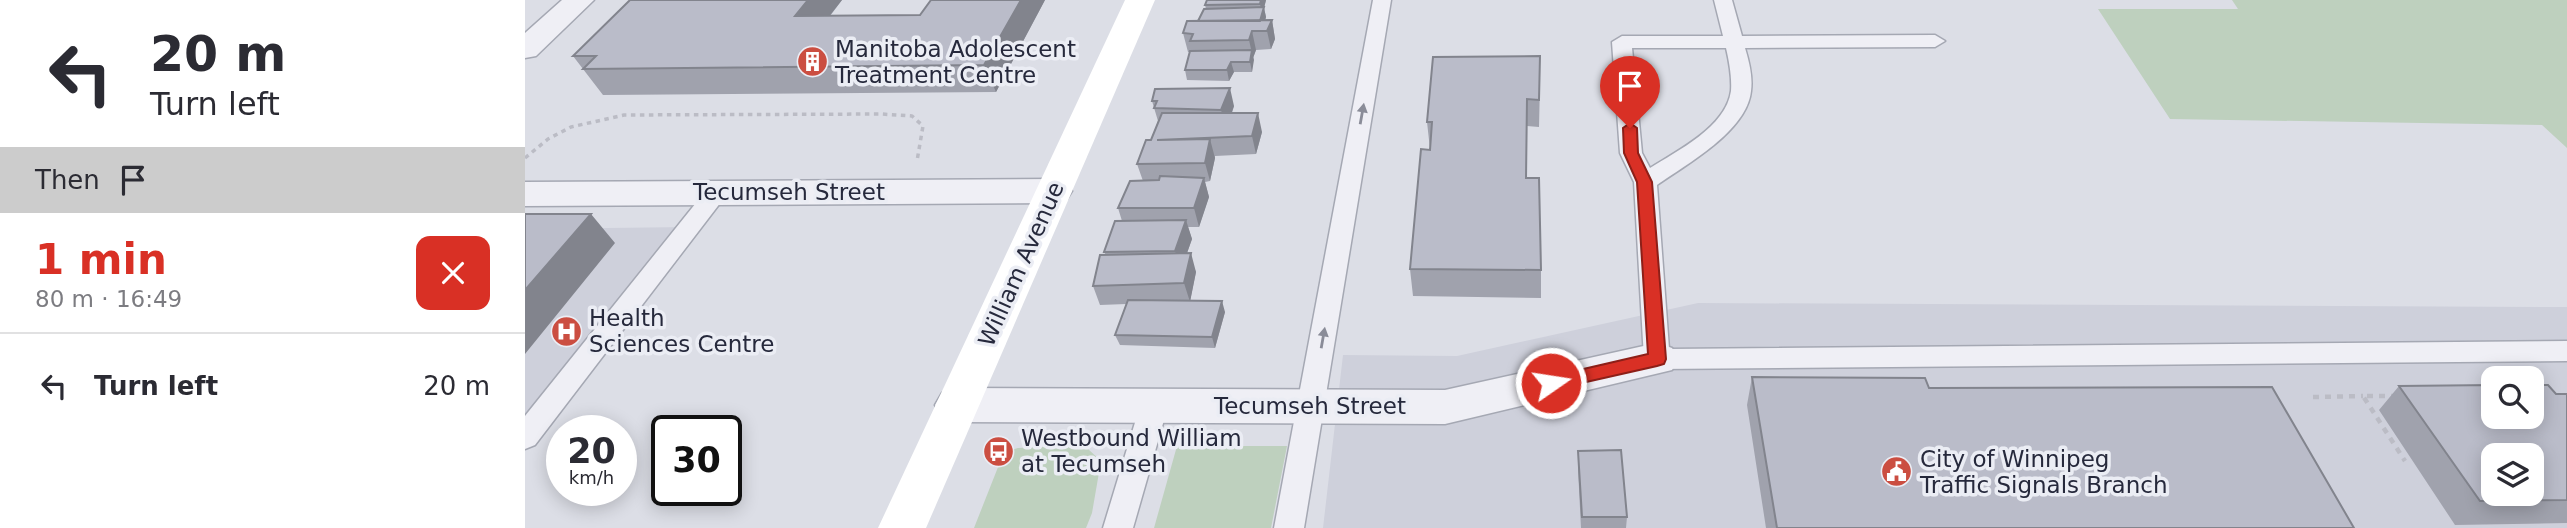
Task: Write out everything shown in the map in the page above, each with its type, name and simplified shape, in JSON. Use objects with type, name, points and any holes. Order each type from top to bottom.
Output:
[{"type":"main road","name":"William Avenue","points":[[902,528],[1140,0]]},
{"type":"street","points":[[525,49],[579,0]]},
{"type":"street","name":"Tecumseh Street","points":[[525,194],[1054,191]]},
{"type":"street","name":"Tecumseh Street","points":[[957,405],[1444,407],[1657,359]]},
{"type":"lane","points":[[1289,528],[1382,0]]},
{"type":"lane","points":[[1645,182],[1713,134],[1733,113],[1741,93],[1723,0]]},
{"type":"lane","points":[[1935,41],[1622,42],[1631,153],[1645,182],[1657,359],[2567,351]]},
{"type":"lane","points":[[525,438],[716,193]]},
{"type":"lane","points":[[1118,528],[1154,406]]},
{"type":"path","points":[[525,158],[562,129],[590,120],[624,115],[881,114],[912,116],[923,126],[916,165]]},
{"type":"path","points":[[2363,396],[2405,461]]},
{"type":"path","points":[[2312,397],[2402,396]]},
{"type":"shaded area","name":"Health Sciences Centre","points":[[689,227],[525,432],[525,229]]},
{"type":"shaded area","points":[[1698,303],[2567,307],[2567,528],[1323,528],[1343,355],[1457,356]]},
{"type":"green space","points":[[2232,0],[2567,0],[2567,148],[2542,125],[2170,119],[2098,9],[2238,9]]},
{"type":"green space","points":[[1068,446],[1088,449],[1101,461],[1092,513],[1086,528],[974,528],[1004,452],[1018,448]]},
{"type":"green space","points":[[1177,446],[1287,446],[1271,528],[1154,528]]},
{"type":"building","points":[[630,0],[808,0],[795,16],[920,15],[931,0],[1021,0],[984,65],[583,69],[596,56],[573,56]]},
{"type":"building","points":[[1207,0],[1261,0],[1260,4],[1205,5]]},
{"type":"building","points":[[1264,7],[1260,21],[1198,21],[1204,9]]},
{"type":"building","points":[[1272,20],[1267,31],[1252,31],[1249,40],[1190,41],[1193,34],[1183,33],[1187,21]]},
{"type":"building","points":[[1252,50],[1250,62],[1231,62],[1227,70],[1185,70],[1190,51]]},
{"type":"building","points":[[1540,56],[1539,100],[1527,99],[1526,178],[1539,178],[1541,270],[1410,269],[1421,149],[1430,150],[1432,122],[1427,122],[1433,57]]},
{"type":"building","points":[[1230,88],[1221,110],[1154,108],[1157,101],[1152,101],[1155,89]]},
{"type":"building","points":[[1162,113],[1258,113],[1252,136],[1157,140],[1210,139],[1205,163],[1137,164],[1146,140],[1151,140]]},
{"type":"building","points":[[1160,176],[1204,178],[1194,208],[1118,208],[1130,181],[1159,180]]},
{"type":"building","points":[[525,214],[591,214],[525,290]]},
{"type":"building","points":[[1186,220],[1175,251],[1104,252],[1115,221]]},
{"type":"building","points":[[1191,253],[1184,283],[1093,286],[1100,255]]},
{"type":"building","points":[[1128,300],[1222,301],[1212,337],[1115,335]]},
{"type":"building","points":[[1752,377],[1925,378],[1929,388],[2272,387],[2354,528],[1777,528]]},
{"type":"building","points":[[2481,385],[2481,429],[2544,429],[2544,385],[2548,385],[2556,394],[2567,394],[2567,500],[2544,500],[2544,443],[2481,443],[2480,501],[2399,386]]},
{"type":"building","points":[[1621,450],[1627,517],[1582,517],[1578,451]]},
{"type":"place","name":"Manitoba Adolescent Treatment Centre","points":[[812,62]]},
{"type":"place","name":"Health Sciences Centre","points":[[566,331]]},
{"type":"place","name":"Westbound William at Tecumseh","points":[[998,451]]},
{"type":"place","name":"City of Winnipeg Traffic Signals Branch","points":[[1897,472]]},
{"type":"route","points":[[1551,383],[1657,359],[1645,182],[1631,153],[1630,128]]}]
